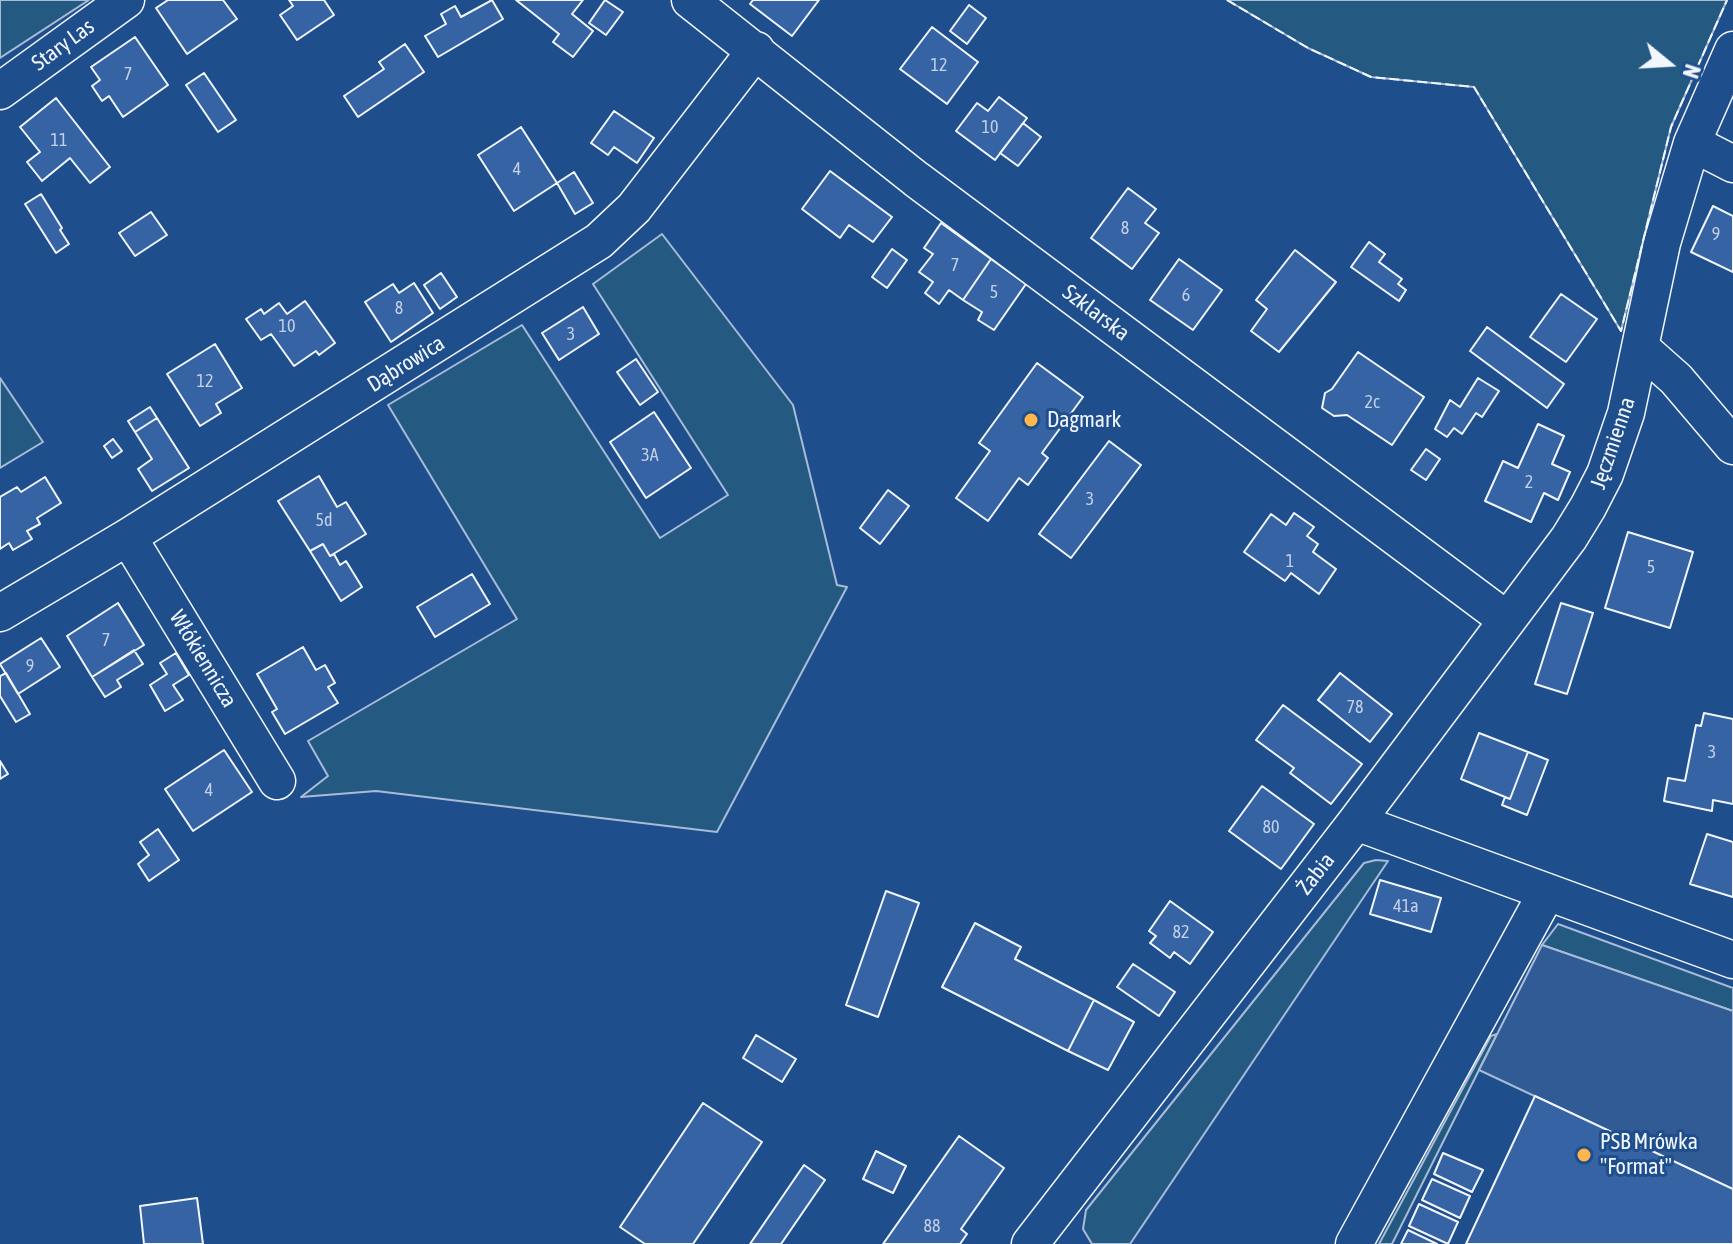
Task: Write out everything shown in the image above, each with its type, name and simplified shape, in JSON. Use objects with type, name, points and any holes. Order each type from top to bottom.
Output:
[{"type":"street","name":"Stary Las","points":[[0,91],[126,0]]},
{"type":"street","name":"Szklarska","points":[[690,0],[916,179],[1507,620]]},
{"type":"street","name":"Dąbrowica","points":[[0,613],[128,537],[599,241],[634,208],[756,50]]},
{"type":"street","name":"Jęczmienna","points":[[1356,822],[1569,538],[1605,474],[1626,413],[1662,243],[1692,143],[1733,50]]},
{"type":"street","points":[[1692,143],[1733,164]]},
{"type":"street","points":[[1641,348],[1676,379],[1733,446]]},
{"type":"street","name":"Włókiennicza","points":[[128,537],[277,781]]},
{"type":"street","points":[[1356,822],[1733,960]]},
{"type":"street","name":"Żabia","points":[[1030,1244],[1356,822]]},
{"type":"street","points":[[1354,1244],[1547,892]]},
{"type":"shaded area","points":[[0,0],[89,0],[0,58]]},
{"type":"shaded area","points":[[1227,0],[1727,0],[1671,127],[1621,331],[1474,87],[1371,77],[1308,48]]},
{"type":"shaded area","points":[[662,234],[793,405],[837,585],[847,587],[717,832],[376,791],[301,797],[328,776],[308,741],[517,619],[388,405],[522,325],[660,538],[728,495],[593,284]]},
{"type":"shaded area","points":[[0,378],[43,442],[0,468]]},
{"type":"shaded area","points":[[1388,861],[1130,1244],[1092,1244],[1083,1229],[1086,1210],[1364,863]]},
{"type":"shaded area","points":[[1558,924],[1733,988],[1733,1011],[1542,945]]},
{"type":"shaded area","points":[[1542,945],[1733,1011],[1733,1189],[1479,1070]]},
{"type":"shaded area","points":[[1497,1034],[1392,1244],[1379,1244],[1491,1036]]},
{"type":"building","points":[[168,0],[223,0],[237,19],[187,54],[156,8]]},
{"type":"building","points":[[289,0],[324,0],[334,15],[297,40],[280,15],[293,6]]},
{"type":"building","points":[[492,0],[503,19],[438,57],[425,36],[446,24],[441,14],[455,6],[461,17]]},
{"type":"building","points":[[516,0],[583,0],[572,14],[593,31],[573,57],[553,42],[559,34]]},
{"type":"building","points":[[605,0],[623,12],[606,35],[589,23]]},
{"type":"building","points":[[753,0],[819,0],[792,36],[750,4]]},
{"type":"building","points":[[969,5],[986,18],[967,44],[950,31]]},
{"type":"building","points":[[932,27],[978,62],[947,104],[900,69]]},
{"type":"building","points":[[135,37],[168,85],[123,117],[109,96],[102,101],[92,86],[100,80],[91,67]]},
{"type":"building","points":[[405,44],[424,72],[358,117],[344,96],[384,69],[379,62]]},
{"type":"building","points":[[204,73],[236,120],[218,132],[186,85]]},
{"type":"building","points":[[999,97],[1027,118],[995,160],[956,131],[977,103],[988,111]]},
{"type":"building","points":[[56,98],[110,167],[90,183],[70,158],[42,181],[27,162],[40,152],[20,127]]},
{"type":"building","points":[[614,111],[654,138],[637,163],[614,147],[608,155],[591,143]]},
{"type":"building","points":[[1023,123],[1041,137],[1018,166],[1000,153]]},
{"type":"building","points":[[521,127],[557,183],[514,211],[478,155]]},
{"type":"building","points":[[830,171],[892,217],[873,242],[849,225],[840,238],[802,209]]},
{"type":"building","points":[[574,172],[593,203],[575,214],[557,183]]},
{"type":"building","points":[[1128,188],[1156,209],[1145,223],[1159,233],[1132,269],[1091,238]]},
{"type":"building","points":[[41,194],[69,244],[56,253],[25,204]]},
{"type":"building","points":[[1713,206],[1733,216],[1733,272],[1691,252]]},
{"type":"building","points":[[151,212],[167,235],[135,256],[119,233]]},
{"type":"building","points":[[941,223],[991,259],[963,300],[949,290],[939,304],[925,293],[933,282],[919,272],[933,254],[924,248]]},
{"type":"building","points":[[1369,242],[1385,254],[1379,262],[1402,279],[1398,284],[1406,290],[1399,301],[1351,267]]},
{"type":"building","points":[[892,249],[907,260],[887,288],[872,277]]},
{"type":"building","points":[[1295,250],[1336,282],[1279,352],[1251,331],[1267,309],[1256,300]]},
{"type":"building","points":[[991,259],[1026,284],[994,330],[978,320],[982,312],[963,300]]},
{"type":"building","points":[[1179,259],[1222,290],[1193,330],[1150,300]]},
{"type":"building","points":[[441,273],[457,297],[440,309],[424,285]]},
{"type":"building","points":[[414,283],[433,313],[391,342],[365,302],[393,284],[399,293]]},
{"type":"building","points":[[1561,294],[1597,319],[1566,362],[1530,337]]},
{"type":"building","points":[[305,301],[335,343],[319,355],[316,351],[294,366],[271,334],[261,340],[246,319],[261,309],[264,314],[279,303],[287,314]]},
{"type":"building","points":[[583,307],[599,334],[559,360],[542,333]]},
{"type":"building","points":[[1487,327],[1564,384],[1547,408],[1470,351]]},
{"type":"building","points":[[215,344],[242,388],[216,404],[221,413],[200,426],[167,374]]},
{"type":"building","points":[[1358,352],[1424,397],[1392,445],[1347,415],[1334,416],[1322,408],[1325,393],[1332,389]]},
{"type":"building","points":[[636,359],[658,392],[640,405],[617,372]]},
{"type":"building","name":"Dagmark","points":[[1037,363],[1083,397],[1042,453],[1048,458],[1028,485],[1019,478],[988,521],[956,498],[990,451],[979,443]]},
{"type":"building","points":[[1478,378],[1499,391],[1482,417],[1476,413],[1462,434],[1454,428],[1447,437],[1435,429],[1450,400],[1460,407]]},
{"type":"building","points":[[150,407],[157,418],[135,432],[128,421]]},
{"type":"building","points":[[654,412],[691,468],[646,498],[610,442]]},
{"type":"building","points":[[157,418],[189,468],[152,491],[138,469],[152,459],[135,432]]},
{"type":"building","points":[[1538,424],[1564,436],[1552,464],[1570,472],[1558,500],[1544,493],[1531,522],[1485,501],[1503,461],[1518,468]]},
{"type":"building","points":[[113,439],[122,451],[112,458],[104,446]]},
{"type":"building","points":[[1109,441],[1141,465],[1071,558],[1039,534]]},
{"type":"building","points":[[1426,449],[1440,459],[1426,480],[1411,470]]},
{"type":"building","points":[[319,476],[337,507],[346,502],[366,534],[330,556],[323,544],[310,551],[278,501]]},
{"type":"building","points":[[45,477],[61,503],[37,518],[40,524],[27,531],[32,539],[13,550],[9,543],[0,549],[0,497],[17,487],[21,492]]},
{"type":"building","points":[[888,490],[909,506],[880,544],[860,528]]},
{"type":"building","points":[[1294,513],[1314,527],[1307,536],[1318,544],[1313,552],[1336,569],[1319,594],[1291,573],[1285,581],[1244,552],[1271,514],[1286,525]]},
{"type":"building","points":[[1628,532],[1693,552],[1670,628],[1605,608]]},
{"type":"building","points":[[323,544],[340,565],[346,561],[362,587],[341,601],[310,551]]},
{"type":"building","points":[[472,574],[490,604],[435,637],[417,607]]},
{"type":"building","points":[[118,603],[144,645],[92,677],[67,636]]},
{"type":"building","points":[[1561,603],[1593,613],[1567,694],[1535,684]]},
{"type":"building","points":[[41,638],[60,667],[18,694],[0,664]]},
{"type":"building","points":[[303,647],[316,670],[325,665],[335,683],[328,687],[338,703],[285,734],[272,712],[277,709],[257,674]]},
{"type":"building","points":[[134,650],[143,664],[117,680],[121,687],[105,697],[92,677]]},
{"type":"building","points":[[176,653],[189,675],[173,685],[183,700],[165,711],[150,685],[167,674],[160,663]]},
{"type":"building","points":[[6,673],[30,714],[16,722],[0,696],[0,676]]},
{"type":"building","points":[[1340,673],[1392,714],[1370,742],[1318,700]]},
{"type":"building","points":[[1283,705],[1362,764],[1331,804],[1290,773],[1294,768],[1256,740]]},
{"type":"building","points":[[1704,713],[1733,719],[1733,804],[1713,800],[1712,811],[1664,801],[1668,778],[1685,781],[1696,725],[1701,726]]},
{"type":"building","points":[[1479,733],[1528,752],[1510,799],[1461,779]]},
{"type":"building","points":[[224,750],[252,792],[193,831],[165,789]]},
{"type":"building","points":[[1528,752],[1548,760],[1527,815],[1502,805],[1505,797],[1510,799]]},
{"type":"building","points":[[0,761],[8,774],[0,779]]},
{"type":"building","points":[[1262,786],[1314,824],[1281,869],[1229,831]]},
{"type":"building","points":[[158,829],[179,860],[149,881],[138,864],[149,855],[140,842]]},
{"type":"building","points":[[1707,834],[1733,842],[1733,897],[1690,884]]},
{"type":"building","points":[[1380,880],[1441,898],[1431,932],[1370,914]]},
{"type":"building","points":[[886,891],[919,903],[878,1017],[846,1005]]},
{"type":"building","points":[[1170,901],[1213,932],[1190,964],[1174,952],[1170,958],[1150,943],[1156,936],[1149,931]]},
{"type":"building","points":[[975,923],[1021,947],[1015,959],[1094,1000],[1068,1051],[942,987]]},
{"type":"building","points":[[1133,964],[1175,992],[1159,1016],[1117,987]]},
{"type":"building","points":[[1094,1000],[1134,1022],[1108,1070],[1068,1051]]},
{"type":"building","points":[[756,1035],[796,1059],[782,1082],[743,1058]]},
{"type":"building","name":"PSB Mrówka \"Format\"","points":[[1535,1096],[1733,1189],[1733,1244],[1466,1244]]},
{"type":"building","points":[[703,1103],[762,1142],[693,1244],[645,1244],[620,1227]]},
{"type":"building","points":[[959,1136],[1004,1168],[961,1229],[967,1234],[960,1244],[883,1244]]},
{"type":"building","points":[[876,1151],[906,1166],[893,1193],[863,1179]]},
{"type":"building","points":[[1443,1153],[1483,1170],[1472,1192],[1434,1174]]},
{"type":"building","points":[[804,1165],[825,1180],[781,1244],[750,1244]]},
{"type":"building","points":[[1432,1179],[1470,1196],[1460,1218],[1422,1200]]},
{"type":"building","points":[[197,1198],[203,1244],[144,1244],[140,1206]]},
{"type":"building","points":[[1419,1204],[1458,1222],[1448,1244],[1409,1226]]},
{"type":"building","points":[[1408,1230],[1437,1244],[1401,1244]]},
{"type":"fence","points":[[1227,0],[1308,48],[1371,77],[1474,87],[1621,331],[1671,127],[1727,0]]},
{"type":"place","name":"Dagmark","points":[[1031,420]]},
{"type":"place","name":"PSB Mrówka \"Format\"","points":[[1584,1155]]}]
